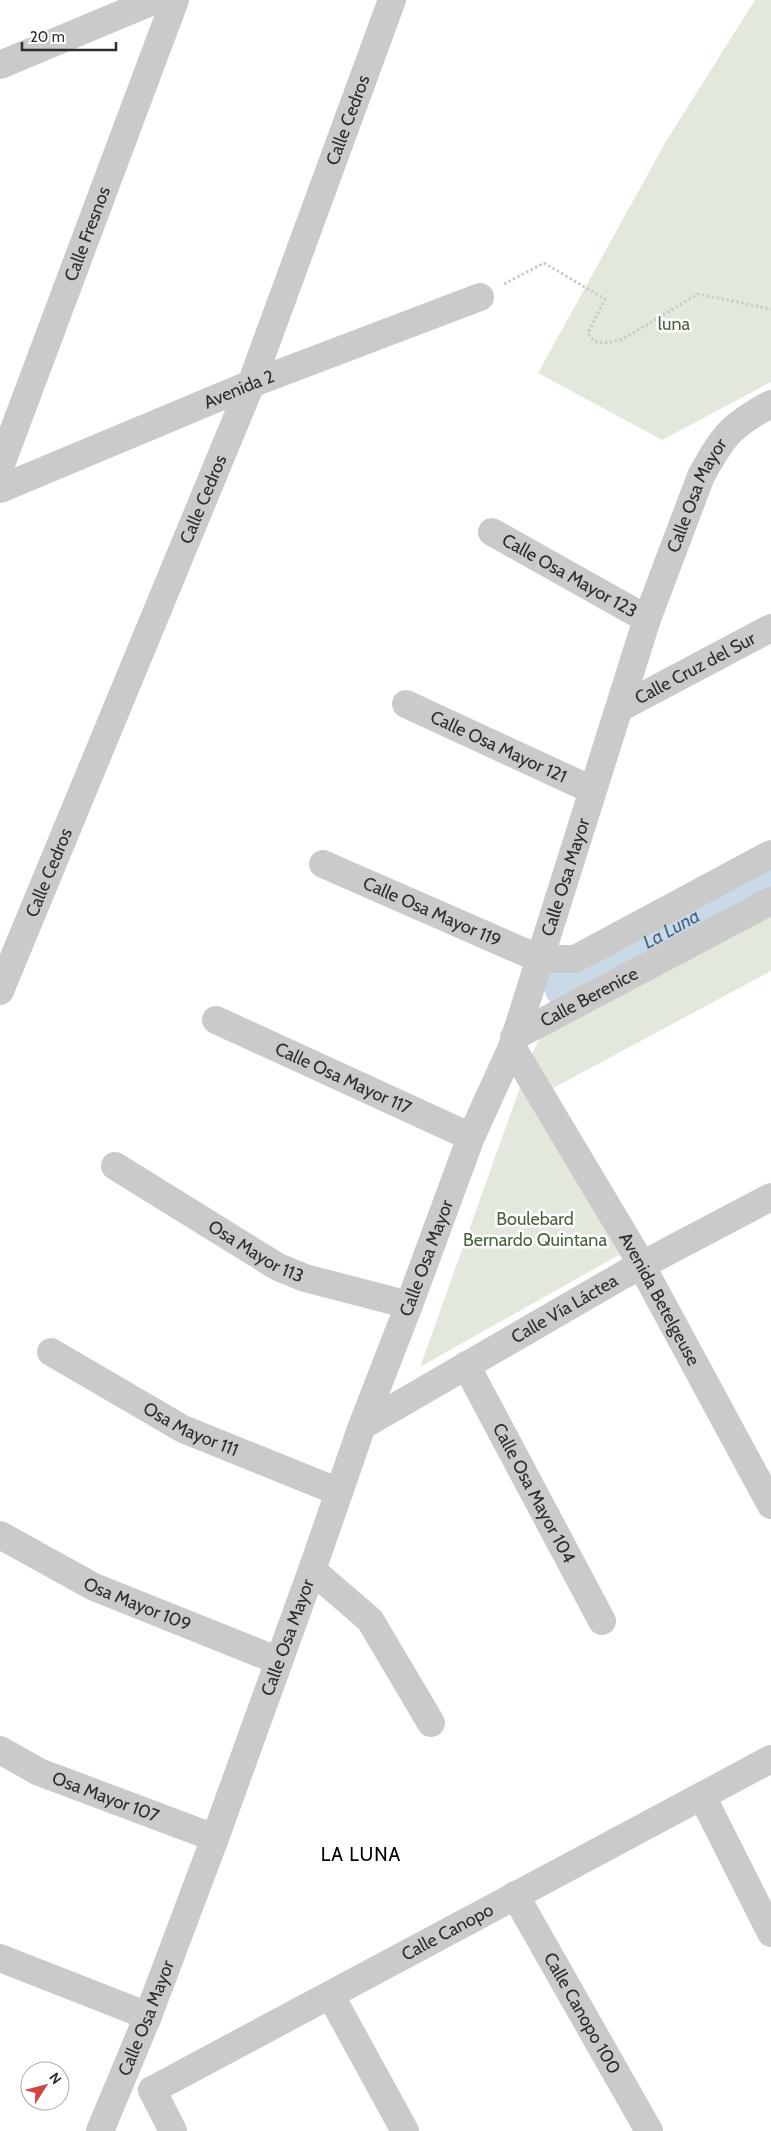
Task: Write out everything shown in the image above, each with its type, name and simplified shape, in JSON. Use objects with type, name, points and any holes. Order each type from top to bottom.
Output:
[{"type":"street","points":[[0,65],[155,0]]},
{"type":"street","name":"Calle Fresnos","points":[[0,467],[175,0]]},
{"type":"street","name":"Calle Cedros","points":[[0,991],[251,384],[392,0]]},
{"type":"street","name":"Avenida 2","points":[[0,489],[251,384],[480,297]]},
{"type":"street","name":"Calle Osa Mayor","points":[[100,2131],[148,2016],[215,1838],[362,1426],[410,1305],[471,1137],[513,1042],[647,619],[701,476],[712,455],[732,428],[744,418],[771,404]]},
{"type":"street","name":"Calle Osa Mayor 123","points":[[492,532],[647,619]]},
{"type":"street","name":"Calle Cruz del Sur","points":[[620,708],[771,628]]},
{"type":"street","name":"Calle Osa Mayor 121","points":[[406,704],[592,790]]},
{"type":"street","points":[[540,959],[575,959],[771,854]]},
{"type":"street","name":"Calle Osa Mayor 119","points":[[323,864],[540,959]]},
{"type":"street","name":"Calle Berenice","points":[[513,1042],[771,902]]},
{"type":"street","name":"Calle Osa Mayor 117","points":[[216,1020],[471,1137]]},
{"type":"street","name":"Avenida Betelgeuse","points":[[513,1042],[642,1265],[771,1504]]},
{"type":"street","name":"Osa Mayor 113","points":[[116,1166],[278,1267],[305,1278],[410,1305]]},
{"type":"street","name":"Calle Vía Láctea","points":[[362,1426],[642,1265],[771,1197]]},
{"type":"street","name":"Osa Mayor 111","points":[[51,1352],[182,1428],[339,1492]]},
{"type":"street","name":"Calle Osa Mayor 104","points":[[466,1365],[602,1621]]},
{"type":"street","name":"Osa Mayor 109","points":[[0,1535],[94,1587],[279,1661]]},
{"type":"street","points":[[312,1570],[370,1620],[431,1723]]},
{"type":"street","name":"Osa Mayor 107","points":[[0,1750],[39,1772],[215,1838]]},
{"type":"street","name":"Calle Canopo","points":[[152,2090],[331,1996],[771,1759]]},
{"type":"street","points":[[702,1796],[771,1933]]},
{"type":"street","name":"Calle Canopo 100","points":[[515,1896],[649,2131]]},
{"type":"street","points":[[0,1958],[148,2016]]},
{"type":"street","points":[[331,1996],[406,2131]]},
{"type":"street","points":[[124,2076],[152,2090],[173,2131]]},
{"type":"path","points":[[480,297],[544,263],[605,299],[588,333],[594,341],[605,343],[624,339],[698,294],[771,309]]},
{"type":"green space","name":"luna","points":[[755,0],[771,0],[771,382],[662,440],[538,373],[665,143]]},
{"type":"green space","name":"Boulebard Bernardo Quintana","points":[[771,862],[771,971],[531,1100],[619,1255],[420,1367],[532,1054],[571,975]]},
{"type":"waterway","name":"La Luna","points":[[571,983],[771,874]]},
{"type":"district","name":"LA LUNA","points":[[361,1854]]}]
